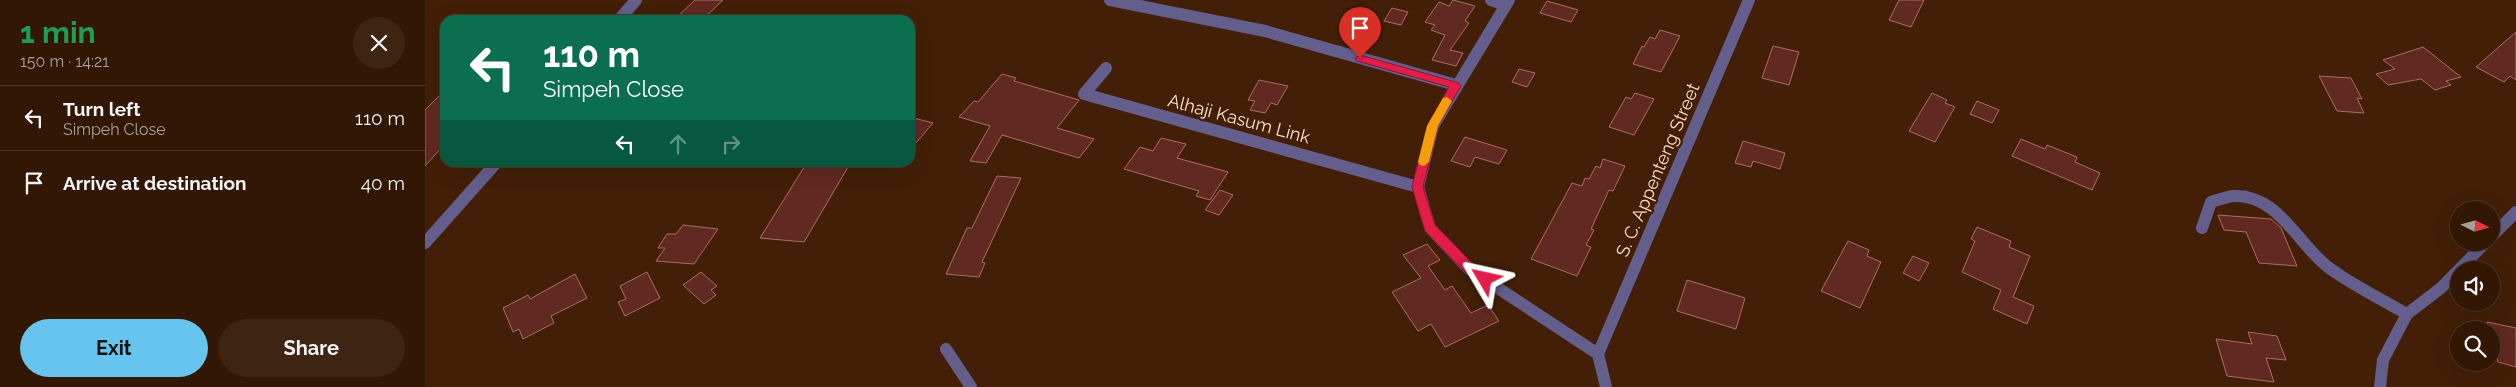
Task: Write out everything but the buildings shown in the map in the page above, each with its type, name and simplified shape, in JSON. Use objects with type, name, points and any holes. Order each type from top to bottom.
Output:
[{"type":"street","points":[[623,15],[636,0]]},
{"type":"street","points":[[1110,0],[1265,31],[1456,86]]},
{"type":"street","points":[[1491,0],[1508,2],[1433,126],[1418,187],[1429,228],[1469,268],[1598,354],[1606,387]]},
{"type":"street","name":"S. C. Appenteng Street","points":[[1598,354],[1749,0]]},
{"type":"street","name":"Alhaji Kasum Link","points":[[1106,68],[1084,94],[1418,187]]},
{"type":"street","points":[[425,243],[493,167]]},
{"type":"street","points":[[2202,228],[2211,202],[2225,196],[2243,196],[2262,201],[2284,218],[2305,246],[2326,266],[2407,314]]},
{"type":"street","points":[[2500,228],[2516,212]]},
{"type":"street","points":[[2380,387],[2383,360],[2407,314],[2441,288],[2477,251]]},
{"type":"street","points":[[946,349],[971,387]]},
{"type":"slow traffic","points":[[1424,162],[1433,126],[1447,101]]},
{"type":"route","points":[[1360,58],[1456,86],[1433,126],[1418,187],[1429,228],[1469,268],[1485,279]]}]
